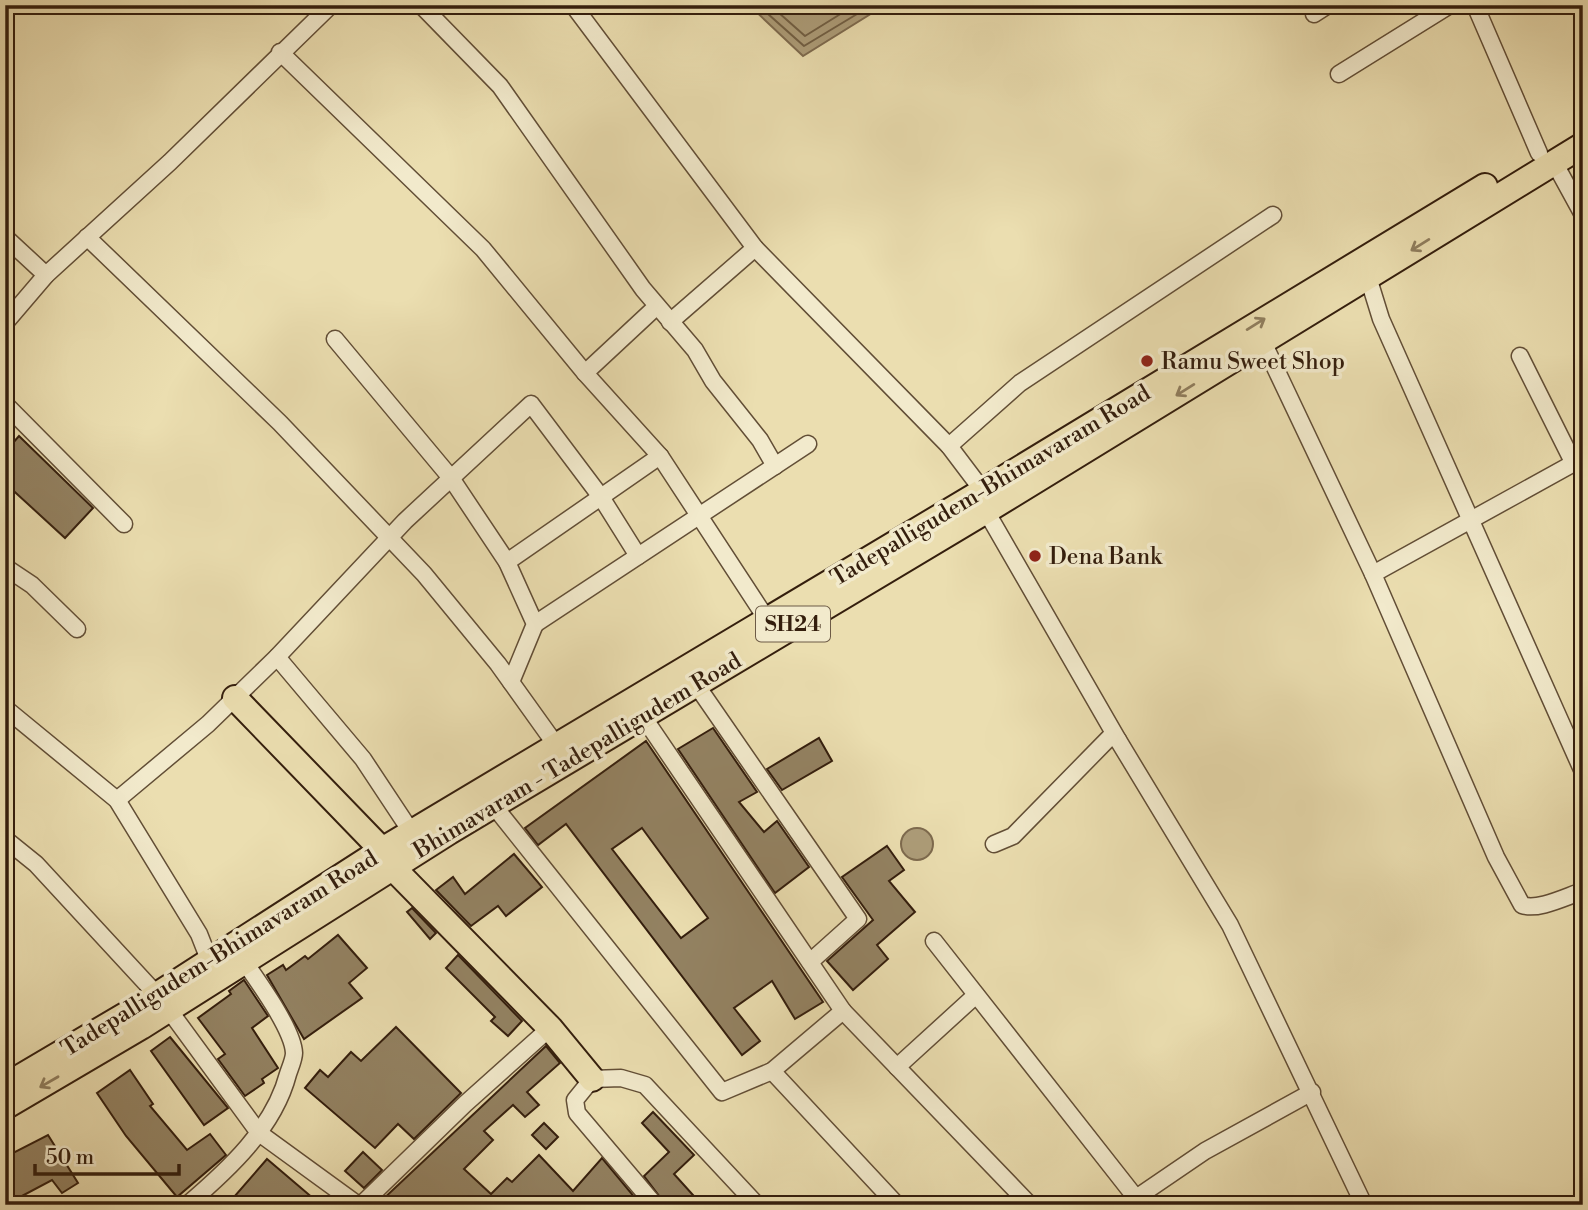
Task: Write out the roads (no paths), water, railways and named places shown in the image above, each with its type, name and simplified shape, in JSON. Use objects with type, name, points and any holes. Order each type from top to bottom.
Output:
[{"type":"main road","name":"Tadepalligudem-Bhimavaram Road","points":[[5,1086],[163,1003],[210,962],[239,954],[387,859],[412,833],[444,824],[556,745],[766,618],[984,501],[1546,158],[1583,127]]},
{"type":"main road","name":"Bhimavaram - Tadepalligudem Road","points":[[387,859],[444,824],[494,806],[984,501],[1263,342],[1368,277],[1546,158],[1583,145]]},
{"type":"main road","points":[[235,698],[550,1028],[592,1079]]},
{"type":"main road","name":"SH24","points":[[5,1107],[239,954]]},
{"type":"street","points":[[5,323],[46,275],[170,162],[331,5]]},
{"type":"street","points":[[421,5],[500,86],[657,306],[695,350],[713,382],[760,440],[775,466]]},
{"type":"street","points":[[573,5],[755,248],[949,446],[984,501],[1118,740],[1230,925],[1364,1205]]},
{"type":"street","points":[[1339,74],[1450,5]]},
{"type":"street","points":[[1475,5],[1546,158],[1583,215]]},
{"type":"street","points":[[280,52],[483,249],[585,373],[660,456],[766,618]]},
{"type":"street","points":[[949,446],[1020,383],[1273,215]]},
{"type":"street","points":[[5,237],[46,275]]},
{"type":"street","points":[[87,237],[280,424],[424,574],[511,682],[556,745]]},
{"type":"street","points":[[670,322],[755,248]]},
{"type":"street","points":[[1368,277],[1381,319],[1581,764]]},
{"type":"street","points":[[585,373],[657,306]]},
{"type":"street","points":[[335,339],[451,478],[507,562],[535,624]]},
{"type":"street","points":[[1263,342],[1373,574],[1496,857],[1522,905],[1527,907],[1583,891]]},
{"type":"street","points":[[1373,574],[1578,460],[1520,356]]},
{"type":"street","points":[[5,404],[124,524]]},
{"type":"street","points":[[117,800],[235,698],[389,539],[531,404],[601,497],[639,556]]},
{"type":"street","points":[[511,682],[535,624],[808,444]]},
{"type":"street","points":[[507,562],[660,456]]},
{"type":"street","points":[[5,567],[32,585],[77,629]]},
{"type":"street","points":[[277,657],[363,759],[412,833]]},
{"type":"street","points":[[695,683],[858,919],[810,962]]},
{"type":"street","points":[[5,708],[117,800],[198,934],[210,962]]},
{"type":"street","points":[[642,715],[844,1011],[1030,1205]]},
{"type":"street","points":[[994,844],[1013,836],[1110,737],[1118,740]]},
{"type":"street","points":[[494,806],[722,1092],[772,1071],[844,1011]]},
{"type":"street","points":[[5,839],[36,864],[163,1003],[259,1133],[359,1205],[550,1028]]},
{"type":"street","points":[[934,941],[1131,1201],[1205,1150],[1312,1092]]},
{"type":"street","points":[[187,1205],[218,1179],[259,1133],[285,1086],[294,1053],[279,1015],[239,954]]},
{"type":"street","points":[[897,1068],[976,995]]},
{"type":"street","points":[[772,1071],[897,1205]]},
{"type":"street","points":[[655,1205],[577,1112],[575,1100],[592,1079],[621,1078],[645,1085],[757,1205]]},
{"type":"water","points":[[749,5],[885,5],[803,56]]},
{"type":"water","points":[[917,828],[929,832],[933,844],[929,856],[917,860],[905,856],[901,844],[905,832]]},
{"type":"place","name":"Ramu Sweet Shop","points":[[1147,361]]},
{"type":"place","name":"Dena Bank","points":[[1035,556]]}]
